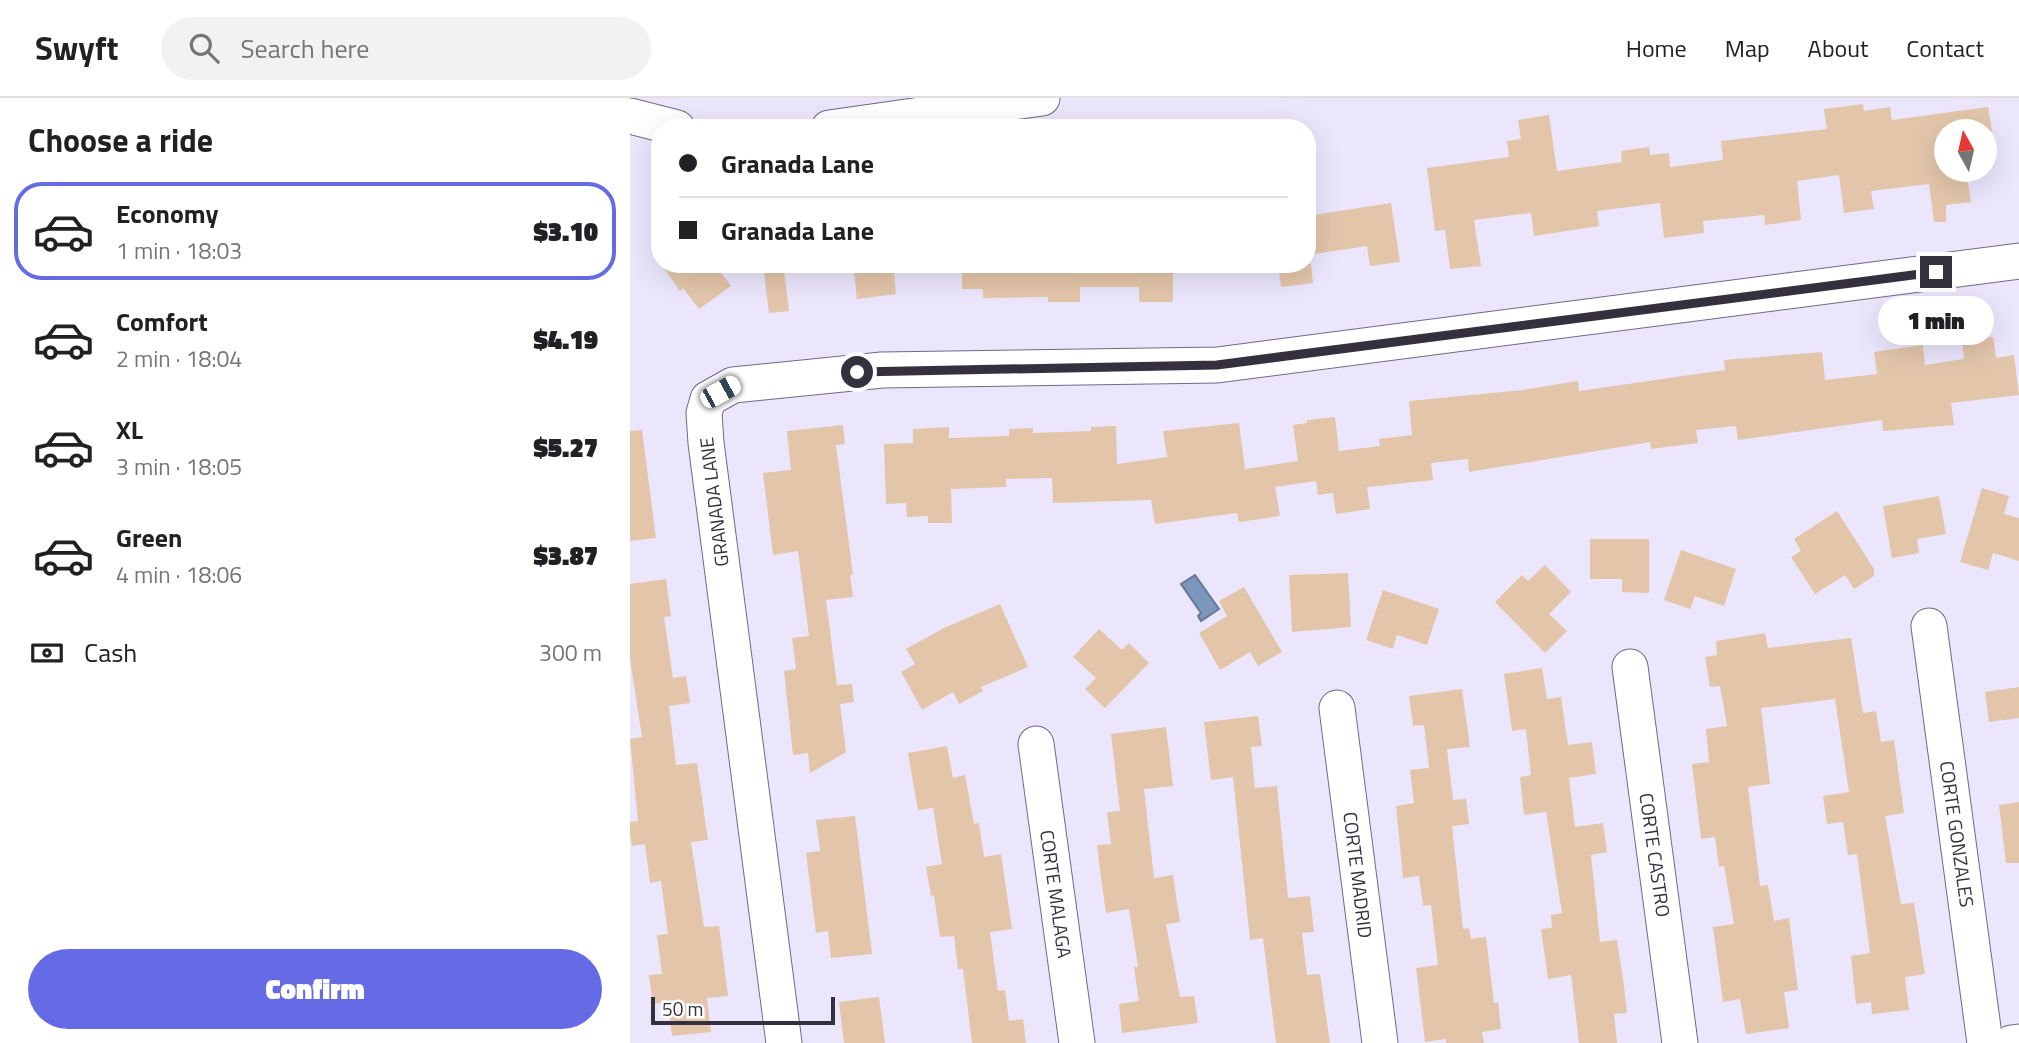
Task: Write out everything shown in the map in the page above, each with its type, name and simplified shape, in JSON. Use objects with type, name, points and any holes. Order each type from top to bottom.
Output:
[{"type":"street","points":[[893,119],[1042,98]]},
{"type":"street","points":[[630,116],[651,121]]},
{"type":"street","name":"GRANADA LANE","points":[[783,1043],[706,443],[704,413],[708,399],[733,385],[882,370],[1217,365],[2019,261]]},
{"type":"street","name":"CORTE GONZALES","points":[[1929,626],[1985,1043]]},
{"type":"street","name":"CORTE CASTRO","points":[[1630,667],[1680,1043]]},
{"type":"street","name":"CORTE MADRID","points":[[1337,708],[1380,1043]]},
{"type":"street","name":"CORTE MALAGA","points":[[1036,744],[1077,1043]]},
{"type":"street","points":[[2011,1043],[2019,1042]]},
{"type":"water","points":[[1195,575],[1219,609],[1201,621],[1198,616],[1201,613],[1181,584]]},
{"type":"building","points":[[1863,104],[1864,111],[1890,107],[1892,120],[1988,107],[1990,119],[1934,119],[1934,182],[1968,182],[1971,202],[1946,205],[1946,222],[1934,222],[1929,184],[1871,191],[1874,209],[1844,213],[1839,175],[1797,181],[1801,220],[1765,225],[1764,215],[1703,221],[1704,233],[1664,238],[1660,203],[1597,211],[1599,226],[1534,236],[1531,213],[1474,220],[1481,266],[1450,269],[1445,230],[1435,231],[1427,168],[1509,157],[1507,141],[1521,139],[1518,120],[1549,115],[1557,171],[1622,162],[1621,151],[1649,147],[1650,155],[1669,153],[1670,167],[1723,160],[1721,141],[1827,129],[1824,109]]},
{"type":"building","points":[[1391,203],[1400,262],[1370,266],[1367,246],[1316,254],[1316,215]]},
{"type":"building","points":[[667,273],[722,273],[731,286],[699,309],[683,288],[680,291]]},
{"type":"building","points":[[764,273],[784,273],[789,311],[769,313]]},
{"type":"building","points":[[854,273],[894,273],[896,294],[857,299]]},
{"type":"building","points":[[962,273],[1173,273],[1173,302],[1139,302],[1139,287],[1080,287],[1080,302],[1048,302],[1048,297],[983,298],[983,289],[962,289]]},
{"type":"building","points":[[1279,273],[1312,273],[1313,283],[1281,287]]},
{"type":"building","points":[[1993,337],[1996,358],[2014,355],[2019,395],[1951,403],[1954,425],[1883,431],[1882,420],[1738,440],[1736,426],[1696,430],[1698,443],[1651,449],[1650,442],[1469,472],[1468,459],[1431,463],[1433,480],[1367,487],[1370,509],[1336,514],[1333,493],[1318,495],[1316,481],[1275,487],[1280,516],[1239,522],[1237,513],[1155,524],[1151,500],[1053,503],[1052,478],[1006,479],[1006,487],[951,489],[952,523],[928,523],[928,516],[907,517],[906,503],[886,504],[884,444],[913,443],[913,429],[949,427],[949,438],[1009,436],[1009,429],[1033,428],[1033,433],[1091,431],[1091,427],[1116,426],[1117,464],[1167,457],[1163,431],[1239,423],[1245,469],[1298,461],[1293,425],[1307,423],[1307,420],[1335,417],[1339,451],[1380,446],[1379,439],[1412,435],[1409,401],[1523,390],[1578,381],[1579,391],[1725,370],[1724,360],[1822,352],[1825,380],[1877,374],[1874,352],[1923,345],[1925,365],[1964,359],[1962,341]]},
{"type":"building","points":[[843,425],[845,444],[836,445],[853,575],[850,575],[853,597],[826,600],[837,685],[852,684],[854,702],[840,704],[846,752],[810,773],[808,753],[793,755],[784,671],[796,669],[792,638],[809,636],[798,551],[773,555],[763,473],[791,470],[787,431]]},
{"type":"building","points":[[642,430],[656,538],[630,541],[630,431]]},
{"type":"building","points":[[1982,488],[2009,496],[2004,514],[2019,518],[2019,561],[1993,553],[1988,570],[1960,562]]},
{"type":"building","points":[[1939,496],[1946,534],[1917,539],[1919,553],[1892,558],[1883,506]]},
{"type":"building","points":[[1837,511],[1874,569],[1874,576],[1854,589],[1845,575],[1815,594],[1791,557],[1801,551],[1794,539]]},
{"type":"building","points":[[1590,539],[1649,539],[1649,593],[1622,592],[1622,579],[1590,579]]},
{"type":"building","points":[[1681,550],[1736,569],[1724,606],[1695,596],[1690,609],[1664,600]]},
{"type":"building","points":[[1545,565],[1571,592],[1549,614],[1567,631],[1545,653],[1495,602],[1522,575],[1528,581]]},
{"type":"building","points":[[1348,573],[1351,627],[1292,632],[1289,575]]},
{"type":"building","points":[[666,579],[671,616],[664,617],[673,678],[686,676],[690,703],[669,706],[676,765],[697,763],[708,840],[691,842],[704,927],[719,926],[728,996],[707,998],[711,1032],[672,1036],[668,1002],[653,1004],[649,975],[662,974],[657,935],[668,934],[661,881],[650,883],[645,844],[632,846],[630,833],[630,822],[638,821],[630,739],[642,737],[630,659],[630,584]]},
{"type":"building","points":[[1244,587],[1282,652],[1258,666],[1250,652],[1220,670],[1199,633],[1227,616],[1219,601]]},
{"type":"building","points":[[1383,590],[1439,609],[1427,645],[1397,635],[1393,649],[1366,640]]},
{"type":"building","points":[[1000,604],[1028,667],[981,687],[983,691],[959,704],[953,692],[922,710],[901,672],[915,664],[906,649],[944,628]]},
{"type":"building","points":[[1099,629],[1122,650],[1129,643],[1149,663],[1105,708],[1085,689],[1096,678],[1073,657]]},
{"type":"building","points":[[1765,633],[1768,648],[1851,638],[1863,713],[1876,711],[1881,742],[1894,740],[1904,813],[1885,816],[1901,904],[1914,903],[1925,974],[1905,977],[1909,1010],[1872,1014],[1871,1002],[1856,1004],[1851,956],[1870,953],[1857,854],[1848,855],[1843,822],[1827,824],[1823,796],[1849,792],[1835,699],[1761,708],[1770,784],[1748,787],[1760,886],[1768,885],[1774,921],[1789,918],[1798,990],[1784,992],[1789,1028],[1746,1034],[1740,999],[1723,1002],[1713,927],[1734,924],[1724,866],[1719,867],[1715,837],[1701,839],[1692,764],[1709,762],[1706,729],[1727,726],[1720,686],[1710,687],[1705,657],[1717,655],[1716,641]]},
{"type":"building","points":[[1542,668],[1547,699],[1561,697],[1568,745],[1592,742],[1596,774],[1569,778],[1575,827],[1603,823],[1607,852],[1591,855],[1600,942],[1617,940],[1624,986],[1627,1013],[1614,1014],[1617,1043],[1579,1043],[1571,975],[1548,979],[1541,929],[1552,928],[1551,915],[1562,913],[1546,812],[1524,815],[1520,777],[1531,775],[1526,729],[1512,731],[1504,674]]},
{"type":"building","points":[[2019,687],[2019,718],[1989,722],[1985,692]]},
{"type":"building","points":[[1462,689],[1470,747],[1447,749],[1453,800],[1466,799],[1469,824],[1452,826],[1463,929],[1469,928],[1471,939],[1486,937],[1494,1003],[1498,1002],[1501,1029],[1482,1032],[1484,1043],[1446,1043],[1446,1039],[1425,1042],[1416,968],[1438,965],[1431,905],[1423,906],[1419,876],[1403,878],[1396,806],[1414,803],[1410,770],[1429,768],[1424,725],[1413,726],[1409,696]]},
{"type":"building","points":[[1258,716],[1262,746],[1251,747],[1255,788],[1277,786],[1288,898],[1310,896],[1314,932],[1302,933],[1307,975],[1320,974],[1330,1043],[1276,1043],[1263,938],[1250,940],[1233,777],[1211,780],[1204,722]]},
{"type":"building","points":[[1166,727],[1173,786],[1144,789],[1154,878],[1173,875],[1180,922],[1166,924],[1180,997],[1194,996],[1198,1023],[1122,1033],[1119,1004],[1139,1001],[1134,967],[1138,967],[1129,909],[1106,913],[1097,845],[1111,844],[1107,812],[1120,811],[1111,734]]},
{"type":"building","points":[[947,746],[953,778],[965,775],[974,824],[979,823],[984,857],[1001,854],[1012,929],[990,932],[998,991],[1005,990],[1009,1021],[1023,1019],[1026,1043],[972,1043],[963,969],[958,969],[954,936],[940,937],[934,895],[931,896],[926,867],[942,864],[933,808],[918,810],[908,753]]},
{"type":"building","points":[[2019,802],[2019,863],[2006,863],[1999,805]]},
{"type":"building","points":[[855,816],[872,954],[831,958],[828,931],[816,933],[806,853],[820,851],[816,820]]},
{"type":"building","points":[[879,997],[885,1043],[844,1043],[839,1002]]},
{"type":"route","points":[[857,372],[1217,365],[1936,272]]}]
